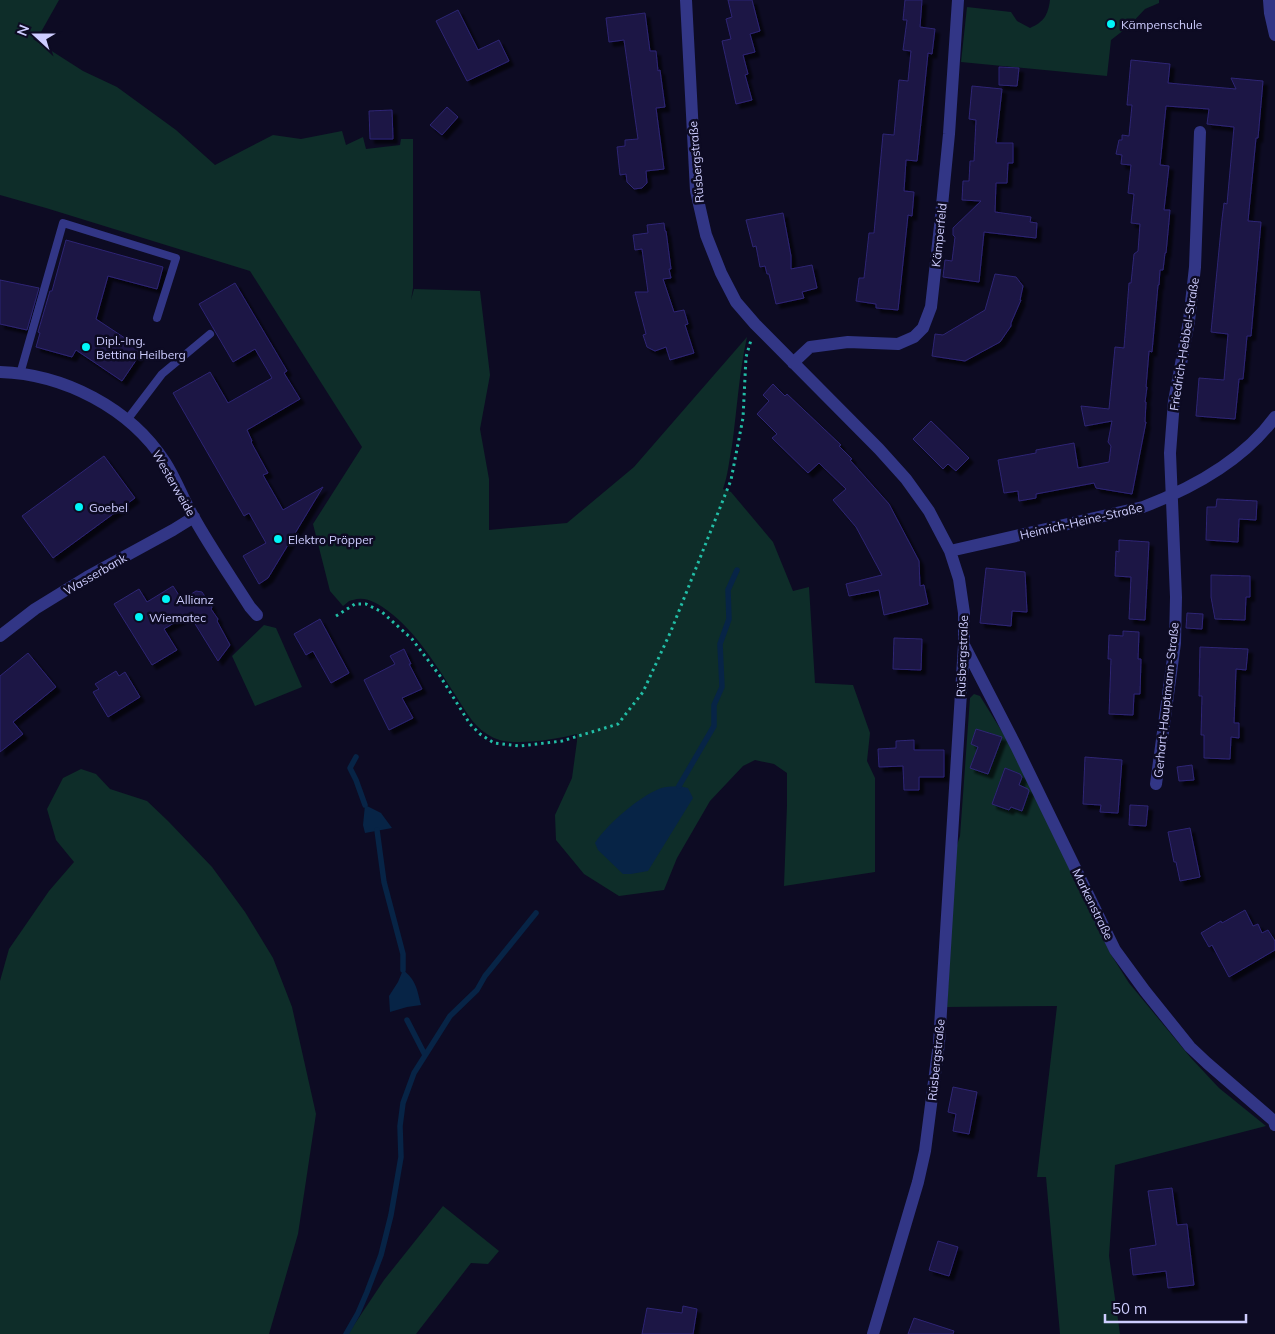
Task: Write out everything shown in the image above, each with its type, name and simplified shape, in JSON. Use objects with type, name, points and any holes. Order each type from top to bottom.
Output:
[{"type":"street","name":"Rüsbergstraße","points":[[686,0],[696,191],[706,235],[721,272],[736,302],[755,324],[879,449],[906,479],[929,511],[950,550],[959,579],[964,613],[964,645],[939,1043],[925,1151],[918,1182],[873,1334]]},
{"type":"street","name":"Kämperfeld","points":[[793,363],[810,347],[848,342],[898,344],[914,337],[923,328],[931,307],[940,226],[949,134],[958,0]]},
{"type":"street","points":[[1269,0],[1275,35]]},
{"type":"street","name":"Friedrich-Hebbel-Straße","points":[[1171,496],[1170,452],[1174,401],[1189,321],[1195,267],[1200,132]]},
{"type":"street","name":"Westerweide","points":[[0,372],[32,375],[74,389],[111,408],[127,420],[151,444],[165,462],[194,517],[250,607],[257,615]]},
{"type":"street","name":"Heinrich-Heine-Straße","points":[[950,550],[1143,507],[1171,496],[1234,459],[1257,438],[1275,417]]},
{"type":"street","name":"Gerhart-Hauptmann-Straße","points":[[1156,784],[1175,643],[1176,596],[1171,496]]},
{"type":"street","name":"Wasserbank","points":[[0,636],[34,609],[194,517]]},
{"type":"street","name":"Markenstraße","points":[[964,645],[1016,746],[1115,950],[1144,991],[1190,1047],[1274,1121],[1275,1125]]},
{"type":"lane","points":[[20,374],[63,223],[176,258],[157,318]]},
{"type":"lane","points":[[127,420],[162,374],[210,334]]},
{"type":"path","points":[[336,616],[354,604],[366,604],[382,612],[412,638],[440,676],[470,724],[480,734],[494,743],[519,746],[562,741],[618,724],[643,692],[671,632],[731,480],[743,418],[746,357],[755,324]]},
{"type":"green space","points":[[0,0],[59,0],[41,32],[33,39],[83,71],[117,87],[176,130],[215,165],[273,135],[301,139],[342,131],[346,145],[363,137],[366,149],[400,145],[401,139],[413,139],[413,288],[411,300],[414,289],[480,291],[490,375],[480,429],[489,479],[489,530],[567,523],[634,467],[747,337],[732,446],[723,489],[731,492],[773,542],[793,591],[809,587],[815,683],[853,685],[870,733],[867,761],[875,778],[875,872],[784,886],[787,773],[774,764],[755,760],[743,766],[710,801],[677,858],[664,890],[619,896],[584,874],[556,840],[555,815],[572,778],[577,734],[547,740],[523,742],[502,741],[494,738],[481,730],[473,722],[440,670],[416,638],[398,619],[380,605],[367,600],[352,600],[343,606],[330,591],[313,524],[362,447],[250,271],[0,195]]},
{"type":"green space","points":[[1050,0],[1159,0],[1159,3],[1145,9],[1129,26],[1111,40],[1107,76],[961,62],[967,7],[1011,12],[1017,21],[1030,28],[1039,23],[1044,17]]},
{"type":"green space","points":[[264,625],[276,628],[302,687],[255,706],[232,656]]},
{"type":"green space","points":[[974,694],[980,696],[1017,756],[1110,953],[1129,983],[1191,1058],[1219,1088],[1266,1126],[1115,1165],[1109,1256],[1120,1334],[1060,1334],[1046,1177],[1037,1177],[1057,1006],[947,1007],[955,851],[960,836],[970,698]]},
{"type":"green space","points":[[81,769],[96,774],[110,789],[147,801],[212,867],[245,912],[273,958],[292,1007],[316,1114],[298,1234],[269,1334],[0,1334],[0,981],[9,949],[49,891],[74,862],[56,840],[47,809],[63,778]]},
{"type":"green space","points":[[443,1206],[499,1251],[488,1264],[471,1263],[416,1334],[348,1334],[384,1280]]},
{"type":"water","points":[[679,786],[688,788],[693,798],[648,871],[623,874],[598,850],[595,843],[615,820],[642,798],[661,788]]},
{"type":"water","points":[[365,805],[381,813],[392,828],[365,833],[363,825]]},
{"type":"water","points":[[403,970],[413,981],[421,1005],[390,1012],[389,996]]},
{"type":"building","points":[[728,0],[752,0],[760,31],[750,34],[755,52],[743,55],[748,74],[745,75],[752,100],[736,104],[722,41],[731,39],[726,19],[732,17]]},
{"type":"building","points":[[905,0],[922,0],[920,27],[935,29],[932,54],[928,53],[917,161],[906,160],[904,191],[914,192],[912,216],[908,215],[898,310],[876,308],[876,304],[856,301],[859,278],[864,278],[869,233],[874,233],[883,134],[894,135],[899,80],[908,81],[911,51],[903,50],[907,20],[903,20]]},
{"type":"building","points":[[458,10],[478,50],[499,40],[509,61],[467,81],[436,21]]},
{"type":"building","points":[[645,13],[650,51],[656,51],[665,107],[656,108],[664,169],[646,171],[647,183],[642,188],[634,189],[627,182],[626,174],[620,175],[617,147],[625,146],[625,140],[638,139],[624,40],[609,42],[606,18]]},
{"type":"building","points":[[1131,60],[1170,64],[1168,83],[1236,89],[1231,78],[1263,81],[1248,221],[1261,222],[1251,336],[1247,336],[1243,379],[1239,379],[1235,419],[1196,416],[1199,378],[1224,380],[1228,334],[1211,332],[1222,219],[1224,203],[1227,204],[1234,127],[1207,124],[1209,109],[1166,106],[1160,165],[1169,166],[1164,210],[1170,210],[1166,253],[1163,270],[1160,270],[1158,285],[1152,352],[1149,351],[1145,402],[1146,422],[1132,494],[1096,488],[1094,483],[1036,494],[1036,498],[1019,501],[1018,491],[1004,493],[998,460],[1074,443],[1078,468],[1109,462],[1111,446],[1108,442],[1112,421],[1085,426],[1081,406],[1109,409],[1115,347],[1124,348],[1129,283],[1131,283],[1134,254],[1138,251],[1140,224],[1131,223],[1134,194],[1128,193],[1131,165],[1121,164],[1122,155],[1116,154],[1119,140],[1122,140],[1122,135],[1129,136],[1132,105],[1127,105]]},
{"type":"building","points":[[999,67],[1019,68],[1017,86],[999,85]]},
{"type":"building","points":[[972,86],[1002,89],[996,143],[1013,143],[1013,163],[1008,163],[1007,183],[996,183],[995,212],[1031,217],[1030,222],[1037,223],[1036,238],[984,232],[979,282],[943,277],[945,260],[952,261],[955,237],[953,235],[953,228],[981,201],[962,200],[963,181],[969,181],[970,161],[974,161],[976,120],[969,119]]},
{"type":"building","points":[[447,107],[458,117],[442,135],[430,125]]},
{"type":"building","points":[[392,110],[393,139],[370,139],[369,111]]},
{"type":"building","points":[[783,213],[791,256],[791,269],[812,265],[817,288],[802,292],[804,298],[776,304],[769,274],[767,274],[765,266],[760,267],[756,246],[753,247],[746,220]]},
{"type":"building","points":[[664,223],[671,278],[663,279],[674,312],[684,310],[688,324],[685,325],[694,353],[670,360],[666,347],[655,351],[647,347],[643,335],[646,334],[635,292],[648,292],[642,249],[635,250],[633,235],[648,233],[647,225]]},
{"type":"building","points":[[66,240],[163,267],[157,289],[108,276],[96,319],[143,350],[122,381],[76,350],[72,357],[36,347],[40,333],[38,332]]},
{"type":"building","points":[[995,274],[1016,277],[1023,286],[1021,300],[1011,326],[1000,342],[965,361],[932,356],[935,334],[943,335],[985,310]]},
{"type":"building","points":[[0,280],[39,288],[27,330],[0,324]]},
{"type":"building","points":[[235,283],[287,371],[284,373],[300,399],[247,430],[251,442],[268,473],[263,475],[283,510],[323,487],[268,578],[259,584],[243,556],[266,543],[249,513],[244,516],[173,393],[210,372],[228,403],[272,378],[255,349],[233,362],[199,304]]},
{"type":"building","points":[[773,384],[785,396],[787,394],[841,445],[839,446],[852,459],[850,460],[889,504],[919,561],[920,586],[924,585],[928,604],[884,615],[879,590],[849,596],[846,584],[882,575],[856,527],[833,500],[846,489],[819,463],[808,473],[772,438],[777,434],[757,414],[769,401],[763,395]]},
{"type":"building","points":[[931,421],[969,458],[956,471],[948,464],[943,469],[913,439]]},
{"type":"building","name":"Goebel","points":[[104,456],[135,498],[53,558],[22,516]]},
{"type":"building","points":[[1217,499],[1257,501],[1256,520],[1239,519],[1238,542],[1206,540],[1207,507],[1216,507]]},
{"type":"building","points":[[1119,540],[1149,542],[1145,620],[1129,619],[1131,577],[1115,576],[1116,551],[1119,552]]},
{"type":"building","points":[[986,568],[1025,572],[1027,612],[1012,611],[1011,626],[980,623]]},
{"type":"building","points":[[1211,575],[1250,576],[1250,597],[1246,597],[1245,620],[1215,619],[1211,597]]},
{"type":"building","points":[[173,586],[182,600],[196,591],[202,592],[212,607],[211,609],[218,619],[217,621],[230,645],[218,661],[189,614],[164,629],[177,650],[152,665],[114,604],[139,589],[147,602]]},
{"type":"building","points":[[1187,613],[1203,614],[1202,629],[1186,628]]},
{"type":"building","points":[[320,619],[349,673],[331,683],[313,651],[306,655],[294,634]]},
{"type":"building","points":[[1123,631],[1139,632],[1138,659],[1141,659],[1140,694],[1134,694],[1133,715],[1109,714],[1111,659],[1108,659],[1109,635],[1123,636]]},
{"type":"building","points":[[894,638],[922,639],[921,670],[893,669]]},
{"type":"building","points":[[1200,647],[1248,649],[1246,670],[1236,669],[1234,723],[1239,723],[1239,738],[1231,737],[1230,759],[1204,758],[1204,735],[1201,735],[1202,696],[1199,696]]},
{"type":"building","points":[[404,649],[411,664],[409,664],[422,689],[402,698],[413,718],[389,730],[364,680],[395,664],[390,656]]},
{"type":"building","points":[[28,653],[56,687],[13,722],[23,734],[0,752],[0,676]]},
{"type":"building","points":[[116,671],[119,676],[125,672],[140,697],[108,717],[93,692],[99,689],[95,684]]},
{"type":"building","points":[[976,729],[1002,737],[988,774],[970,768],[978,747],[971,744]]},
{"type":"building","points":[[914,740],[914,750],[944,750],[944,777],[919,777],[919,790],[904,790],[903,766],[879,767],[878,749],[896,748],[896,741]]},
{"type":"building","points":[[1085,757],[1122,760],[1118,813],[1100,812],[1101,805],[1083,804]]},
{"type":"building","points":[[1192,765],[1194,780],[1179,781],[1177,767]]},
{"type":"building","points":[[1005,768],[1020,774],[1022,777],[1019,785],[1029,791],[1022,811],[1011,807],[1009,810],[992,804]]},
{"type":"building","points":[[1130,805],[1148,806],[1146,826],[1129,825]]},
{"type":"building","points":[[1190,828],[1200,877],[1180,881],[1168,832]]},
{"type":"building","points":[[1245,910],[1253,926],[1258,924],[1262,933],[1268,930],[1275,941],[1275,950],[1229,977],[1212,945],[1209,947],[1201,933]]},
{"type":"building","points":[[953,1087],[977,1092],[969,1134],[953,1131],[956,1114],[948,1112]]},
{"type":"building","points":[[1172,1188],[1177,1225],[1187,1224],[1194,1285],[1168,1288],[1166,1271],[1133,1275],[1130,1249],[1156,1245],[1148,1191]]},
{"type":"building","points":[[938,1241],[958,1247],[949,1276],[929,1270]]},
{"type":"building","points":[[683,1306],[697,1309],[693,1334],[642,1334],[647,1308],[682,1313]]},
{"type":"building","points":[[914,1318],[954,1331],[953,1334],[908,1334]]},
{"type":"waterway","points":[[679,786],[714,726],[714,705],[722,687],[720,644],[729,619],[728,590],[737,570]]},
{"type":"waterway","points":[[356,757],[350,768],[365,805]]},
{"type":"waterway","points":[[377,830],[384,882],[403,954],[403,970]]},
{"type":"waterway","points":[[346,1334],[358,1313],[381,1255],[391,1215],[401,1157],[400,1126],[403,1103],[414,1073],[450,1016],[477,990],[485,976],[536,913]]},
{"type":"waterway","points":[[407,1020],[425,1055]]},
{"type":"place","name":"Kämpenschule","points":[[1111,24]]},
{"type":"place","name":"Dipl.-Ing. Bettina Heilberg","points":[[86,347]]},
{"type":"place","name":"Goebel","points":[[79,507]]},
{"type":"place","name":"Elektro Pröpper","points":[[278,539]]},
{"type":"place","name":"Allianz","points":[[166,599]]},
{"type":"place","name":"Wiematec","points":[[139,617]]}]
